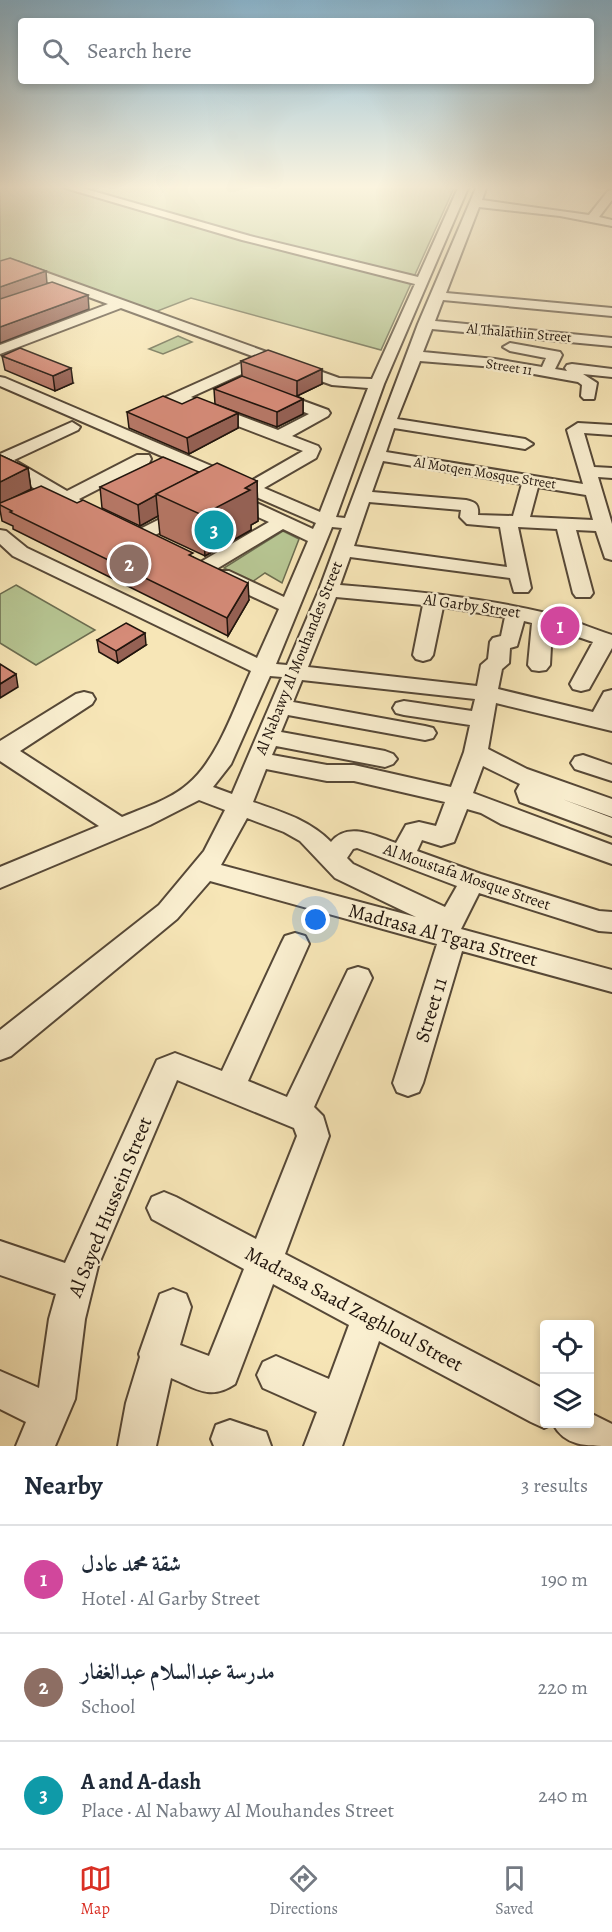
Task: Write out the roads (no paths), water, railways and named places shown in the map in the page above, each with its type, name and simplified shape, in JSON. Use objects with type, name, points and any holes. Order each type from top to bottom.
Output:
[{"type":"street","points":[[316,255],[422,282]]},
{"type":"street","name":"Al Nabawy Al Mouhandes Street","points":[[197,790],[223,757],[263,669],[326,521],[377,384],[434,255]]},
{"type":"street","name":"Al Nabawy Al Mouhandes Street","points":[[0,1047],[160,919],[205,870],[225,837],[282,707],[293,674],[329,590],[388,422],[453,255]]},
{"type":"street","points":[[0,268],[14,265],[337,382],[377,384]]},
{"type":"street","points":[[48,291],[67,284]]},
{"type":"street","name":"Al Thalathin Street","points":[[437,296],[589,303],[612,312]]},
{"type":"street","points":[[0,350],[120,304]]},
{"type":"street","name":"Al Thalathin Street","points":[[404,326],[612,342]]},
{"type":"street","points":[[510,347],[553,354],[555,357],[548,369],[612,373]]},
{"type":"street","name":"Street 11","points":[[414,356],[491,356],[548,369],[585,379],[590,383],[589,396]]},
{"type":"street","points":[[157,406],[267,357]]},
{"type":"street","points":[[223,376],[322,414],[279,436]]},
{"type":"street","points":[[0,381],[326,521],[352,524]]},
{"type":"street","points":[[296,403],[337,382]]},
{"type":"street","points":[[0,396],[143,459],[209,498],[284,521],[317,538]]},
{"type":"street","points":[[177,397],[309,447],[313,452],[250,488]]},
{"type":"street","points":[[90,436],[127,419]]},
{"type":"street","points":[[388,422],[525,444]]},
{"type":"street","points":[[1,460],[72,428]]},
{"type":"street","points":[[612,430],[575,429],[587,471],[601,499],[612,554]]},
{"type":"street","name":"Al Motqen Mosque Street","points":[[376,455],[531,481],[601,499]]},
{"type":"street","points":[[30,499],[57,494],[143,459]]},
{"type":"street","points":[[1,460],[57,494],[100,516]]},
{"type":"street","points":[[587,471],[612,473]]},
{"type":"street","points":[[343,550],[520,581],[514,522],[531,481]]},
{"type":"street","points":[[362,496],[466,505],[470,507],[469,517],[471,519],[565,524],[606,523]]},
{"type":"street","points":[[140,536],[209,498]]},
{"type":"street","points":[[206,567],[284,521]]},
{"type":"street","points":[[565,524],[583,592]]},
{"type":"street","points":[[120,526],[159,544]]},
{"type":"street","points":[[0,535],[8,555],[263,669],[293,674],[438,687],[609,712]]},
{"type":"street","points":[[187,558],[288,606]]},
{"type":"street","name":"Al Garby Street","points":[[329,590],[434,600],[516,612],[543,618],[609,640]]},
{"type":"street","points":[[423,655],[434,600]]},
{"type":"street","points":[[402,855],[415,831],[423,831],[440,837],[445,836],[476,752],[492,665],[498,663],[500,642],[510,642],[516,612]]},
{"type":"street","points":[[538,665],[543,618]]},
{"type":"street","points":[[580,684],[609,640]]},
{"type":"street","points":[[84,699],[1,751],[120,828]]},
{"type":"street","points":[[282,707],[425,733]]},
{"type":"street","points":[[404,708],[483,720]]},
{"type":"street","points":[[268,737],[385,759]]},
{"type":"street","points":[[476,752],[535,782],[612,808]]},
{"type":"street","points":[[258,760],[327,773],[354,773],[458,797],[490,807],[510,818],[612,855]]},
{"type":"street","points":[[583,763],[612,773]]},
{"type":"street","points":[[535,782],[528,791],[529,796],[612,827]]},
{"type":"street","points":[[0,878],[161,810],[197,790],[309,835],[322,846],[331,860],[352,875],[450,931]]},
{"type":"street","name":"Al Moustafa Mosque Street","points":[[331,860],[345,842],[353,839],[472,881],[599,921],[612,922]]},
{"type":"street","name":"Madrasa Al Tgara Street","points":[[205,870],[450,931],[612,981]]},
{"type":"street","name":"Street 11","points":[[408,1083],[450,931],[472,881]]},
{"type":"street","points":[[157,1354],[208,1375],[216,1375],[222,1371],[313,1136],[312,1126],[305,1118],[230,1088],[295,944]]},
{"type":"street","points":[[295,1114],[358,978]]},
{"type":"street","name":"Al Sayed Hussein Street","points":[[35,1446],[56,1399],[67,1319],[76,1284],[134,1141],[168,1068],[175,1066],[230,1088]]},
{"type":"street","name":"Madrasa Saad Zaghloul Street","points":[[164,1208],[540,1407]]},
{"type":"street","points":[[0,1258],[76,1284]]},
{"type":"street","points":[[137,1446],[157,1354],[173,1307]]},
{"type":"street","points":[[323,1446],[370,1317]]},
{"type":"street","points":[[276,1374],[338,1402]]},
{"type":"street","points":[[1,1393],[51,1413]]},
{"type":"street","points":[[580,1428],[612,1445]]},
{"type":"place","name":"A and A-dash","points":[[214,530]]},
{"type":"place","name":"مدرسة عبدالسلام عبدالغفار","points":[[129,564]]},
{"type":"place","name":"شقة محمد عادل","points":[[560,626]]}]
